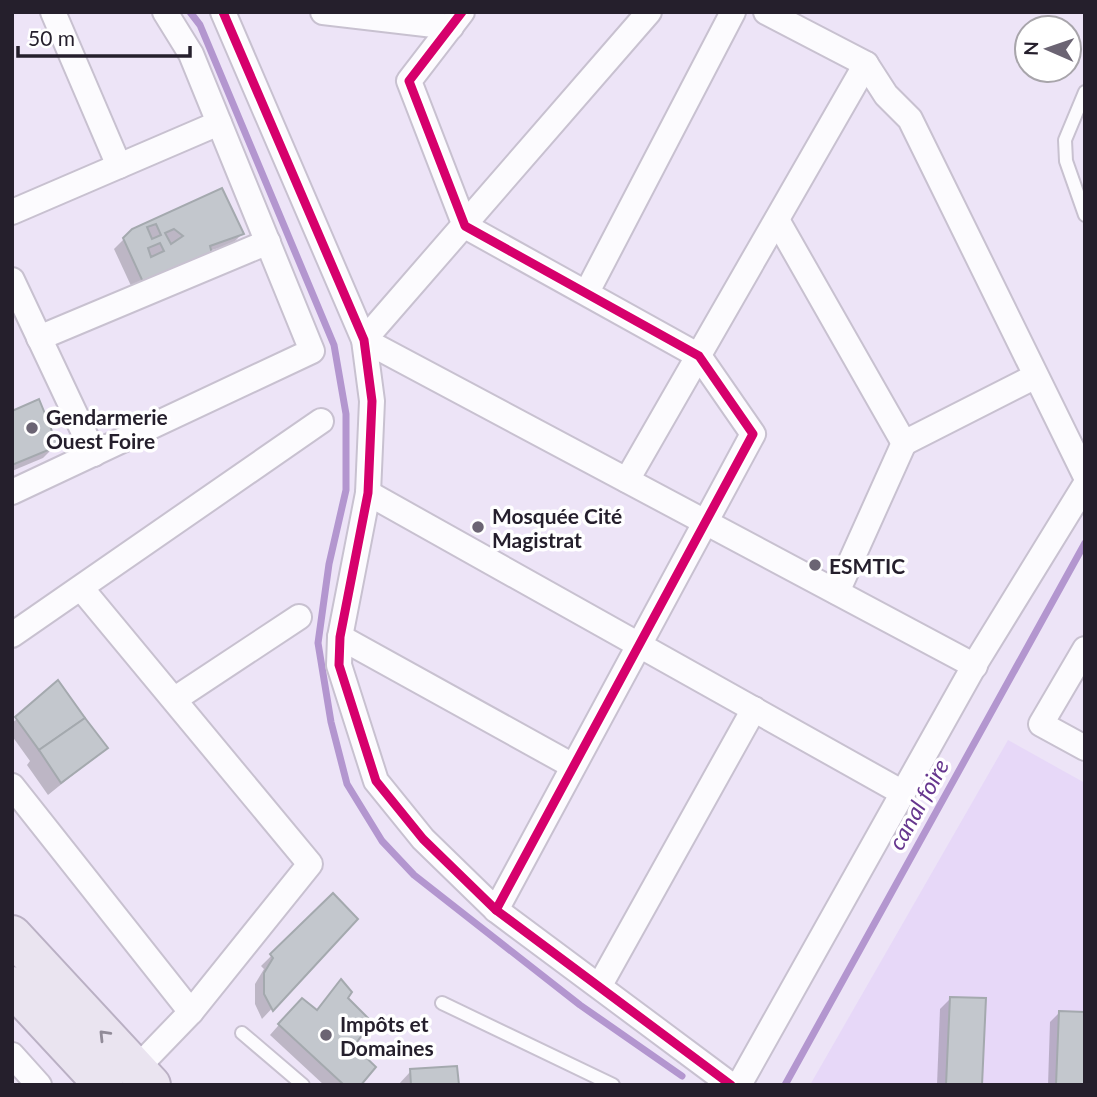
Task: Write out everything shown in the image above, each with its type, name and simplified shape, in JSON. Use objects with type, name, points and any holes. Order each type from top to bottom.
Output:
[{"type":"highway","points":[[12,935],[130,1079]]},
{"type":"highway","points":[[12,986],[130,1079]]},
{"type":"street","points":[[53,12],[119,166]]},
{"type":"street","points":[[12,492],[312,351],[191,54],[165,12]]},
{"type":"street","points":[[223,12],[364,340],[372,401],[368,493],[340,637],[339,665],[376,781],[423,839],[496,911],[600,985],[731,1085]]},
{"type":"street","points":[[323,12],[456,20]]},
{"type":"street","points":[[364,340],[649,12]]},
{"type":"street","points":[[587,292],[733,12]]},
{"type":"street","points":[[766,12],[866,64],[886,94],[910,120],[1034,377],[1085,475]]},
{"type":"street","points":[[456,20],[409,81],[465,226],[699,356],[753,433],[496,911]]},
{"type":"street","points":[[627,480],[866,64]]},
{"type":"street","points":[[12,212],[219,123]]},
{"type":"street","points":[[777,220],[904,443]]},
{"type":"street","points":[[39,338],[268,242]]},
{"type":"street","points":[[15,292],[94,454]]},
{"type":"street","points":[[364,340],[975,666]]},
{"type":"street","points":[[837,592],[904,443],[1034,377]]},
{"type":"street","points":[[12,635],[321,421]]},
{"type":"street","points":[[739,1085],[975,666],[1085,485]]},
{"type":"street","points":[[368,493],[903,793]]},
{"type":"street","points":[[80,588],[310,864],[191,1012],[130,1079]]},
{"type":"street","points":[[175,699],[299,617]]},
{"type":"street","points":[[340,637],[573,766]]},
{"type":"street","points":[[1085,649],[1041,724],[1085,748]]},
{"type":"street","points":[[600,985],[754,709]]},
{"type":"street","points":[[12,786],[191,1012]]},
{"type":"street","points":[[12,1055],[39,1085]]},
{"type":"lane","points":[[1085,92],[1065,140],[1066,160],[1085,215]]},
{"type":"lane","points":[[442,1003],[613,1085]]},
{"type":"lane","points":[[243,1033],[303,1085]]},
{"type":"shaded area","points":[[1008,740],[1085,783],[1085,1085],[810,1085]]},
{"type":"building","points":[[222,188],[244,234],[210,246],[212,254],[143,282],[123,238],[132,229]],"holes":[[[156,224],[161,235],[152,239],[147,227]],[[174,229],[183,236],[171,244],[165,233]],[[160,243],[164,251],[151,257],[148,248]]]},
{"type":"building","name":"Gendarmerie Ouest Foire","points":[[39,399],[58,446],[12,465],[12,411]]},
{"type":"building","points":[[58,680],[85,718],[39,750],[15,717]]},
{"type":"building","points":[[85,718],[108,748],[61,783],[39,750]]},
{"type":"building","name":"Impôts et Domaines","points":[[333,893],[358,919],[273,1011],[264,994],[264,973],[273,958],[270,954]]},
{"type":"building","name":"Impôts et Domaines","points":[[341,979],[352,992],[348,998],[372,1022],[354,1046],[376,1067],[361,1085],[344,1085],[278,1024],[302,998],[317,1010]]},
{"type":"building","points":[[950,997],[986,998],[982,1085],[946,1085]]},
{"type":"building","points":[[1059,1011],[1085,1012],[1085,1085],[1056,1085]]},
{"type":"building","points":[[457,1066],[459,1085],[411,1085],[410,1069]]},
{"type":"waterway","points":[[190,12],[200,25],[334,345],[346,414],[346,490],[329,564],[318,643],[331,722],[347,784],[382,841],[414,875],[580,1005],[682,1076]]},
{"type":"waterway","name":"canal foire","points":[[785,1085],[1085,543]]},
{"type":"cycle path","points":[[223,12],[364,340],[372,401],[368,493],[340,637],[339,665],[376,781],[423,839],[496,910],[731,1085]]},
{"type":"cycle path","points":[[462,12],[409,81],[465,226],[699,356],[753,434],[496,910]]},
{"type":"place","name":"Gendarmerie Ouest Foire","points":[[32,428]]},
{"type":"place","name":"Mosquée Cité Magistrat","points":[[478,527]]},
{"type":"place","name":"ESMTIC","points":[[815,565]]},
{"type":"place","name":"Impôts et Domaines","points":[[326,1035]]}]
